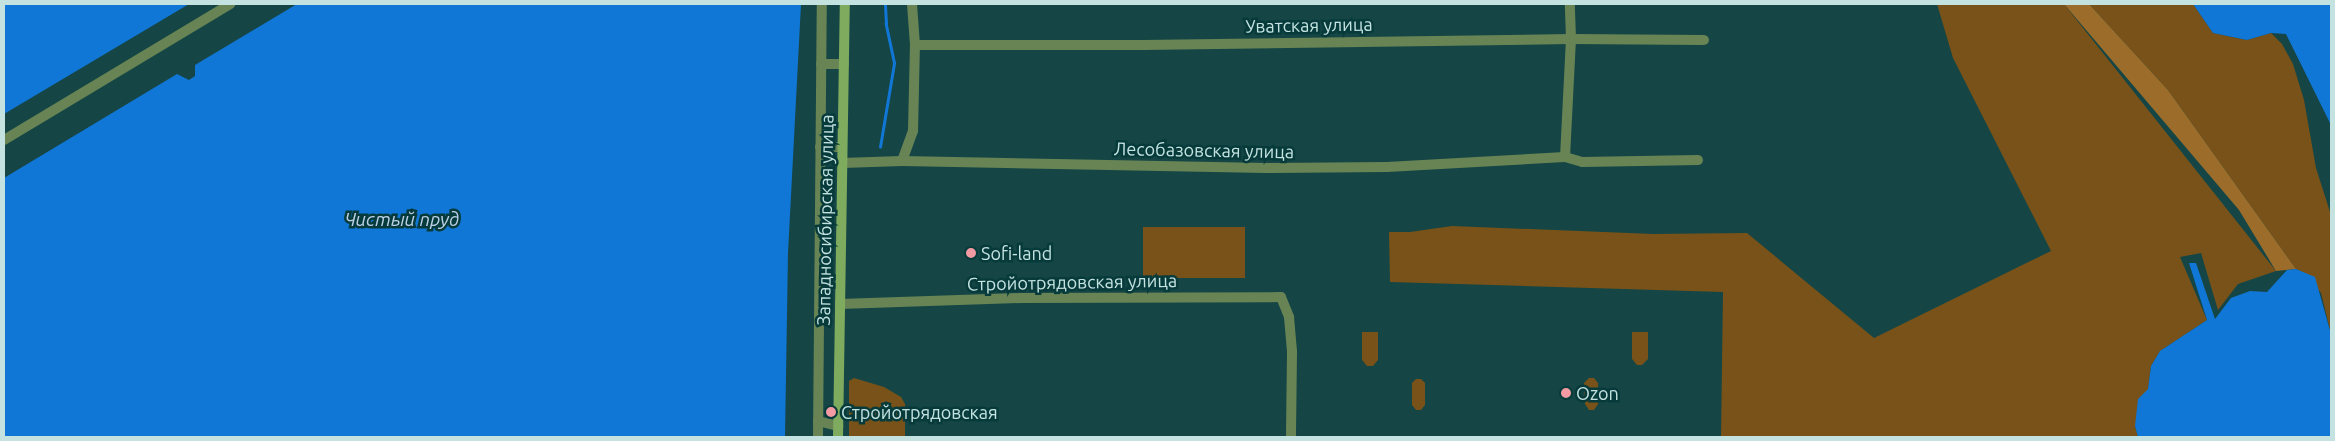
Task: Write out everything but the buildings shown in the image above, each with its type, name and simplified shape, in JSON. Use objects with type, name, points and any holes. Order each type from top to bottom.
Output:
[{"type":"main road","name":"Западносибирская улица","points":[[838,437],[845,4]]},
{"type":"street","points":[[4,140],[230,4]]},
{"type":"street","points":[[818,437],[822,4]]},
{"type":"street","points":[[902,161],[912,131],[915,44],[912,4]]},
{"type":"street","points":[[1565,157],[1571,39],[1570,4]]},
{"type":"street","name":"Уватская улица","points":[[915,44],[1143,44],[1571,39],[1704,40]]},
{"type":"street","points":[[821,64],[844,64]]},
{"type":"street","points":[[820,147],[842,147]]},
{"type":"street","name":"Лесобазовская улица","points":[[842,163],[902,161],[1285,168],[1387,167],[1565,157],[1582,162],[1698,160]]},
{"type":"street","name":"Стройотрядовская улица","points":[[840,304],[1022,298],[1281,297],[1289,317],[1292,352],[1291,437]]},
{"type":"street","points":[[818,421],[838,426]]},
{"type":"shaded area","points":[[1937,4],[2064,4],[2276,271],[2238,284],[2218,310],[2201,253],[2180,257],[2207,320],[2160,351],[2151,366],[2148,390],[2135,426],[2138,437],[1721,437],[1723,292],[1390,282],[1389,232],[1410,232],[1452,226],[1653,234],[1747,233],[1874,338],[2051,251],[1953,58]]},
{"type":"shaded area","points":[[2064,4],[2089,4],[2168,90],[2296,269],[2276,271],[2239,210]]},
{"type":"shaded area","points":[[2089,4],[2193,4],[2213,33],[2247,40],[2271,33],[2282,44],[2293,64],[2304,100],[2316,168],[2331,215],[2331,334],[2321,293],[2304,273],[2296,269],[2168,90]]},
{"type":"shaded area","points":[[1143,227],[1245,227],[1245,278],[1143,278]]},
{"type":"shaded area","points":[[1362,332],[1378,332],[1378,360],[1373,366],[1367,366],[1362,360]]},
{"type":"shaded area","points":[[1632,332],[1648,332],[1648,359],[1642,365],[1637,365],[1632,359]]},
{"type":"shaded area","points":[[854,378],[884,387],[901,397],[905,404],[905,437],[849,437],[849,381]]},
{"type":"shaded area","points":[[1589,378],[1594,378],[1598,383],[1598,404],[1594,410],[1589,410],[1585,404],[1584,383]]},
{"type":"shaded area","points":[[1416,379],[1421,379],[1425,383],[1425,405],[1421,410],[1416,410],[1412,405],[1412,383]]},
{"type":"water","points":[[4,4],[189,4],[4,114]]},
{"type":"water","name":"Чистый пруд","points":[[297,4],[801,4],[788,253],[785,437],[4,437],[4,178],[177,74],[189,80],[195,76],[195,65]]},
{"type":"water","points":[[2193,4],[2331,4],[2331,125],[2286,34],[2271,33],[2247,40],[2213,33]]},
{"type":"water","points":[[2189,263],[2196,263],[2215,319],[2231,298],[2250,291],[2267,292],[2287,270],[2296,269],[2315,277],[2331,334],[2331,437],[2138,437],[2135,426],[2138,399],[2148,389],[2151,366],[2160,351],[2207,320]]},
{"type":"waterway","points":[[880,147],[894,63],[886,24],[885,4]]},
{"type":"place","name":"Sofi-land","points":[[971,253]]},
{"type":"place","name":"Ozon","points":[[1566,393]]},
{"type":"place","name":"Стройотрядовская","points":[[831,412]]}]
